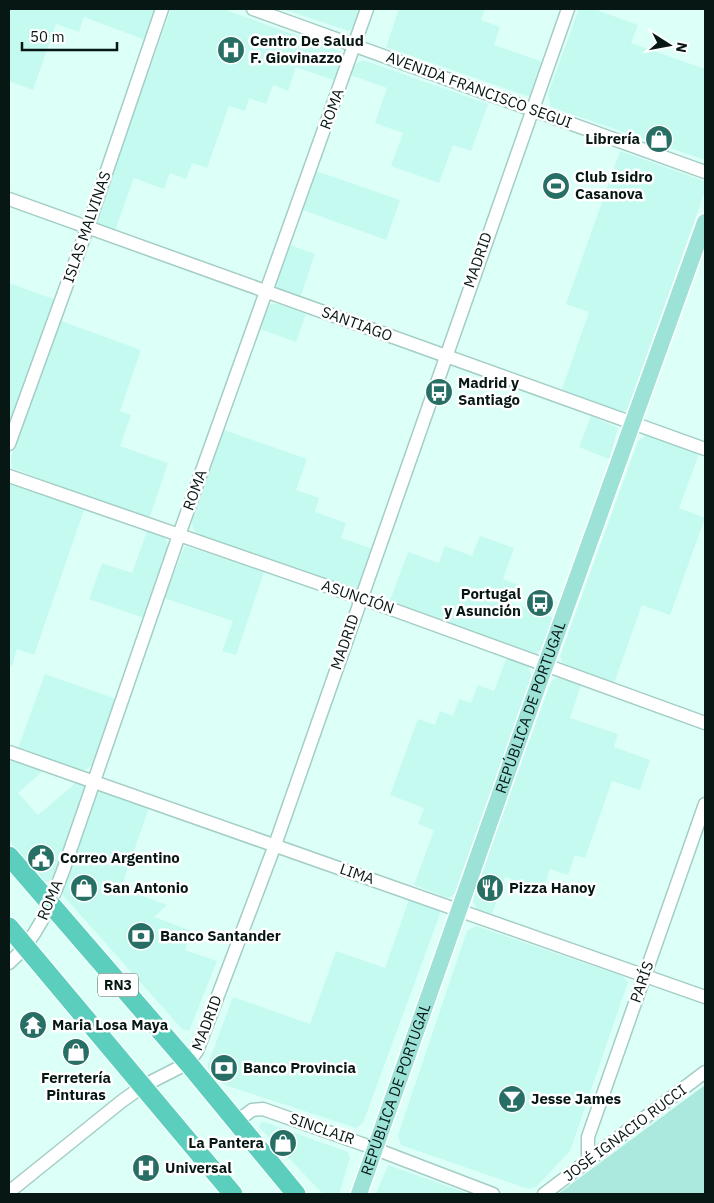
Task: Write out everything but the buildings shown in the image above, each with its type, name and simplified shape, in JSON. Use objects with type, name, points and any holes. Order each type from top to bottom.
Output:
[{"type":"highway","name":"RN3","points":[[9,856],[49,906],[188,1064],[296,1194]]},
{"type":"highway","points":[[9,927],[233,1194]]},
{"type":"main road","name":"REPÚBLICA DE PORTUGAL","points":[[359,1194],[545,665],[705,222]]},
{"type":"street","name":"ISLAS MALVINAS","points":[[9,444],[87,229],[162,9]]},
{"type":"street","name":"AVENIDA FRANCISCO SEGUI","points":[[253,9],[532,108],[705,172]]},
{"type":"street","name":"ROMA","points":[[9,963],[25,946],[41,924],[49,906],[367,9]]},
{"type":"street","name":"MADRID","points":[[9,1192],[143,1086],[188,1064],[197,1051],[275,845],[568,9]]},
{"type":"street","name":"SANTIAGO","points":[[9,200],[705,449]]},
{"type":"street","name":"ASUNCIÓN","points":[[9,476],[361,598],[705,723]]},
{"type":"street","name":"LIMA","points":[[9,752],[705,997]]},
{"type":"street","name":"PARÍS","points":[[588,1161],[588,1137],[705,804]]},
{"type":"street","name":"JOSÉ IGNACIO RUCCI","points":[[544,1194],[705,1072]]},
{"type":"street","name":"SINCLAIR","points":[[236,1122],[252,1110],[263,1109],[365,1145],[493,1194]]},
{"type":"shaded area","points":[[9,9],[159,9],[148,41],[84,17],[79,32],[56,24],[33,90],[9,81]]},
{"type":"shaded area","points":[[171,9],[223,9],[340,51],[342,62],[336,81],[296,67],[288,91],[273,85],[266,104],[249,98],[245,111],[229,106],[207,168],[192,163],[186,179],[170,173],[164,189],[134,178],[114,233],[101,228],[97,224],[97,216]]},
{"type":"shaded area","points":[[283,9],[361,9],[354,27],[349,31]]},
{"type":"shaded area","points":[[399,9],[485,9],[481,20],[500,27],[494,45],[546,63],[531,96],[386,47]]},
{"type":"shaded area","points":[[579,9],[594,9],[638,25],[631,43],[705,69],[705,160],[551,107],[548,94]]},
{"type":"shaded area","points":[[363,60],[488,104],[471,151],[453,145],[439,183],[391,166],[403,133],[375,123],[387,88],[350,75],[353,66]]},
{"type":"shaded area","points":[[620,151],[704,181],[705,191],[629,406],[625,411],[620,412],[561,392],[589,312],[566,304]]},
{"type":"shaded area","points":[[316,171],[400,200],[386,240],[303,210]]},
{"type":"shaded area","points":[[290,245],[315,254],[300,298],[281,292],[277,288],[276,282]]},
{"type":"shaded area","points":[[9,283],[56,300],[9,432]]},
{"type":"shaded area","points":[[271,304],[278,304],[306,314],[296,342],[260,329],[267,307]]},
{"type":"shaded area","points":[[61,321],[141,350],[120,411],[131,415],[120,446],[168,463],[149,520],[12,468],[11,457]]},
{"type":"shaded area","points":[[591,416],[618,428],[609,459],[579,447]]},
{"type":"shaded area","points":[[224,430],[307,459],[296,490],[319,498],[315,512],[346,523],[341,538],[373,549],[361,583],[356,589],[198,535],[193,529],[192,522]]},
{"type":"shaded area","points":[[647,435],[699,454],[679,508],[705,518],[670,615],[642,605],[614,683],[567,666],[562,662],[560,656],[638,441]]},
{"type":"shaded area","points":[[9,482],[85,507],[34,655],[17,649],[12,666],[9,665]]},
{"type":"shaded area","points":[[147,531],[165,537],[169,548],[144,618],[89,599],[102,563],[132,573]]},
{"type":"shaded area","points":[[480,536],[514,548],[503,579],[518,585],[512,603],[554,618],[545,646],[536,654],[530,654],[389,603],[408,552],[439,563],[445,546],[472,556]]},
{"type":"shaded area","points":[[185,546],[264,572],[236,655],[222,651],[233,621],[164,598]]},
{"type":"shaded area","points":[[507,657],[528,665],[532,679],[457,892],[451,897],[445,897],[414,885],[434,830],[418,824],[424,808],[390,795],[418,719],[435,725],[440,711],[453,716],[459,699],[471,703],[478,685],[494,691]]},
{"type":"shaded area","points":[[45,674],[116,699],[95,762],[83,771],[18,748]]},
{"type":"shaded area","points":[[559,678],[581,685],[570,718],[618,734],[614,747],[650,760],[640,790],[612,781],[585,858],[575,855],[568,875],[550,869],[543,889],[505,877],[492,914],[477,909],[473,902],[473,894],[551,682]]},
{"type":"shaded area","points":[[9,756],[45,769],[18,793],[38,815],[77,782],[85,786],[54,880],[51,882],[44,882],[9,841]]},
{"type":"shaded area","points":[[98,789],[150,805],[121,888],[167,905],[154,917],[192,931],[185,950],[217,961],[189,1031],[182,1029],[61,893]]},
{"type":"shaded area","points":[[410,897],[438,907],[440,914],[363,1123],[356,1128],[225,1085],[208,1069],[208,1064],[233,997],[310,1024],[336,951],[385,968]]},
{"type":"shaded area","points":[[476,926],[622,976],[628,982],[570,1151],[536,1187],[528,1189],[401,1145],[398,1135],[467,931]]},
{"type":"shaded area","points":[[262,1121],[348,1152],[350,1158],[339,1194],[323,1194],[259,1127]]},
{"type":"shaded area","points":[[388,1165],[469,1194],[376,1194]]},
{"type":"green space","points":[[705,1085],[705,1194],[558,1194]]},
{"type":"place","name":"Centro De Salud F. Giovinazzo","points":[[231,50]]},
{"type":"place","name":"Librería","points":[[659,139]]},
{"type":"place","name":"Club Isidro Casanova","points":[[556,186]]},
{"type":"place","name":"Madrid y Santiago","points":[[439,392]]},
{"type":"place","name":"Portugal y Asunción","points":[[540,603]]},
{"type":"place","name":"Correo Argentino","points":[[41,858]]},
{"type":"place","name":"San Antonio","points":[[84,888]]},
{"type":"place","name":"Pizza Hanoy","points":[[490,888]]},
{"type":"place","name":"Banco Santander","points":[[141,936]]},
{"type":"place","name":"Maria Losa Maya","points":[[33,1025]]},
{"type":"place","name":"Ferretería Pinturas","points":[[76,1052]]},
{"type":"place","name":"Banco Provincia","points":[[224,1068]]},
{"type":"place","name":"Jesse James","points":[[512,1099]]},
{"type":"place","name":"La Pantera","points":[[283,1143]]},
{"type":"place","name":"Universal","points":[[146,1168]]}]
